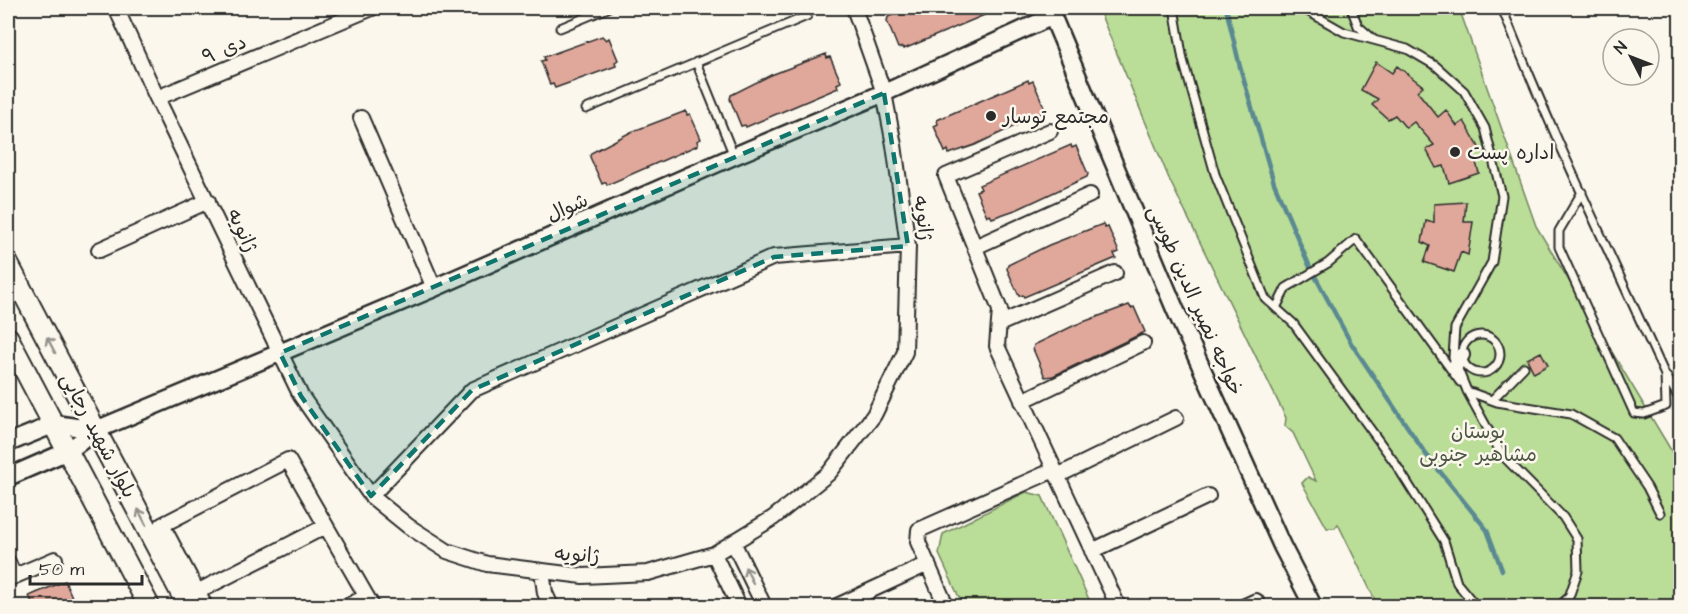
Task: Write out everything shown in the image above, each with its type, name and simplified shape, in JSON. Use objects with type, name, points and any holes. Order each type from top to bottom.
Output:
[{"type":"main road","name":"بلوار شهید رجایی","points":[[8,264],[96,430],[193,599]]},
{"type":"main road","name":"بلوار شهید رجایی","points":[[8,338],[55,424],[148,606]]},
{"type":"street","name":"ژانویه","points":[[116,8],[301,396],[371,496],[408,526],[447,551],[487,564],[584,576],[648,573],[714,554],[773,518],[830,473],[874,415],[905,352],[908,246],[884,93],[854,8]]},
{"type":"street","name":"۹ دی","points":[[157,98],[372,8]]},
{"type":"street","name":"شوال","points":[[8,477],[68,451],[96,430],[434,288],[734,156],[884,93],[1051,12]]},
{"type":"street","name":"خواجه نصیر الدین طوسی","points":[[1051,12],[1175,309],[1282,546],[1313,606]]},
{"type":"street","points":[[361,118],[434,288]]},
{"type":"street","points":[[1050,131],[946,176],[1000,310],[997,346],[1118,606]]},
{"type":"street","points":[[975,247],[1090,195]]},
{"type":"street","points":[[99,250],[207,201]]},
{"type":"street","points":[[371,496],[472,390],[774,257],[908,246]]},
{"type":"street","points":[[999,324],[1115,273]]},
{"type":"street","points":[[1022,401],[1143,343]]},
{"type":"street","points":[[946,606],[918,542],[919,530],[1056,473],[1176,418]]},
{"type":"street","points":[[8,443],[55,424],[96,430]]},
{"type":"street","points":[[205,606],[193,599],[162,525],[288,460],[369,602],[347,606]]},
{"type":"street","points":[[1092,551],[1208,496]]},
{"type":"street","points":[[193,599],[326,526]]},
{"type":"street","points":[[734,543],[764,606]]},
{"type":"street","points":[[714,554],[739,606]]},
{"type":"street","points":[[8,562],[11,578],[56,559]]},
{"type":"street","points":[[837,606],[928,564]]},
{"type":"street","points":[[542,571],[545,593],[551,606]]},
{"type":"lane","points":[[560,28],[608,8]]},
{"type":"lane","points":[[1174,8],[1183,60],[1215,174],[1265,298],[1293,323],[1395,463],[1444,541],[1457,583],[1476,606]]},
{"type":"lane","points":[[1302,8],[1344,32],[1407,49],[1436,66],[1464,91],[1485,128],[1502,196],[1492,262],[1455,328],[1453,357],[1459,360],[1470,370],[1481,374],[1497,365],[1501,353],[1496,341],[1484,335],[1477,335],[1466,342],[1459,360],[1467,391]]},
{"type":"lane","points":[[1351,8],[1358,26],[1375,40]]},
{"type":"lane","points":[[1502,8],[1529,76],[1665,375],[1680,400]]},
{"type":"lane","points":[[586,109],[807,16]]},
{"type":"lane","points":[[696,62],[734,156]]},
{"type":"lane","points":[[1582,192],[1559,231],[1559,247],[1634,413],[1644,414],[1665,406],[1665,375]]},
{"type":"lane","points":[[1276,308],[1286,288],[1328,263],[1356,238],[1467,391],[1502,455],[1563,517],[1577,539],[1578,571],[1569,597],[1562,605]]},
{"type":"lane","points":[[1492,400],[1524,367]]},
{"type":"lane","points":[[1467,391],[1492,400],[1571,414],[1614,438],[1647,487],[1660,513]]},
{"type":"highlighted area","points":[[884,93],[908,246],[774,257],[472,390],[371,496],[301,396],[280,353],[734,156]]},
{"type":"green space","name":"بوستان مشاهیر جنوبی","points":[[1098,8],[1459,8],[1536,226],[1680,465],[1680,606],[1378,606],[1338,524],[1335,528],[1327,528],[1302,483],[1308,477],[1316,481],[1293,433],[1285,426],[1286,418],[1170,181]]},
{"type":"green space","points":[[1026,492],[1042,496],[1092,606],[963,606],[939,554],[943,534]]},
{"type":"building","points":[[908,8],[1001,8],[904,49],[903,47],[898,48],[887,21],[888,17]]},
{"type":"building","points":[[602,36],[606,40],[609,38],[618,60],[615,62],[616,66],[555,88],[553,84],[550,85],[541,61],[545,60],[544,57]]},
{"type":"building","points":[[826,54],[827,58],[830,57],[841,82],[837,84],[838,88],[746,127],[741,126],[730,99],[731,95],[771,75]]},
{"type":"building","points":[[1376,62],[1392,73],[1397,66],[1423,86],[1417,91],[1438,117],[1446,110],[1457,126],[1464,121],[1480,149],[1473,152],[1479,173],[1449,183],[1444,166],[1436,168],[1426,149],[1434,145],[1414,122],[1406,128],[1395,115],[1388,119],[1372,105],[1378,99],[1361,90]]},
{"type":"building","name":"مجتمع توسار","points":[[1028,80],[1029,83],[1033,81],[1045,109],[1044,112],[975,145],[949,154],[948,150],[945,152],[934,126],[938,124],[937,120]]},
{"type":"building","points":[[686,111],[687,115],[690,114],[701,139],[697,141],[698,145],[607,185],[606,182],[602,184],[590,157],[591,153],[631,132]]},
{"type":"building","name":"مجتمع توسار","points":[[1071,145],[1072,148],[1076,146],[1088,174],[1087,177],[1018,209],[992,218],[990,215],[987,216],[976,191],[981,189],[979,185]]},
{"type":"building","points":[[1466,202],[1464,222],[1473,222],[1468,255],[1461,252],[1454,272],[1424,262],[1430,246],[1422,242],[1426,221],[1434,223],[1434,204]]},
{"type":"building","points":[[1103,224],[1105,228],[1108,227],[1119,252],[1114,254],[1116,258],[1024,297],[1019,296],[1007,269],[1008,265],[1049,245]]},
{"type":"building","points":[[1129,305],[1131,308],[1134,307],[1145,332],[1053,376],[1045,377],[1033,349],[1034,345],[1075,325]]},
{"type":"building","points":[[1541,352],[1548,365],[1534,373],[1527,359]]},
{"type":"building","points":[[65,581],[76,606],[34,606],[29,596]]},
{"type":"waterway","points":[[1226,8],[1240,67],[1274,183],[1309,265],[1351,343],[1425,453],[1487,530],[1502,570]]},
{"type":"place","name":"مجتمع توسار","points":[[991,116]]},
{"type":"place","name":"اداره پست","points":[[1455,152]]}]
